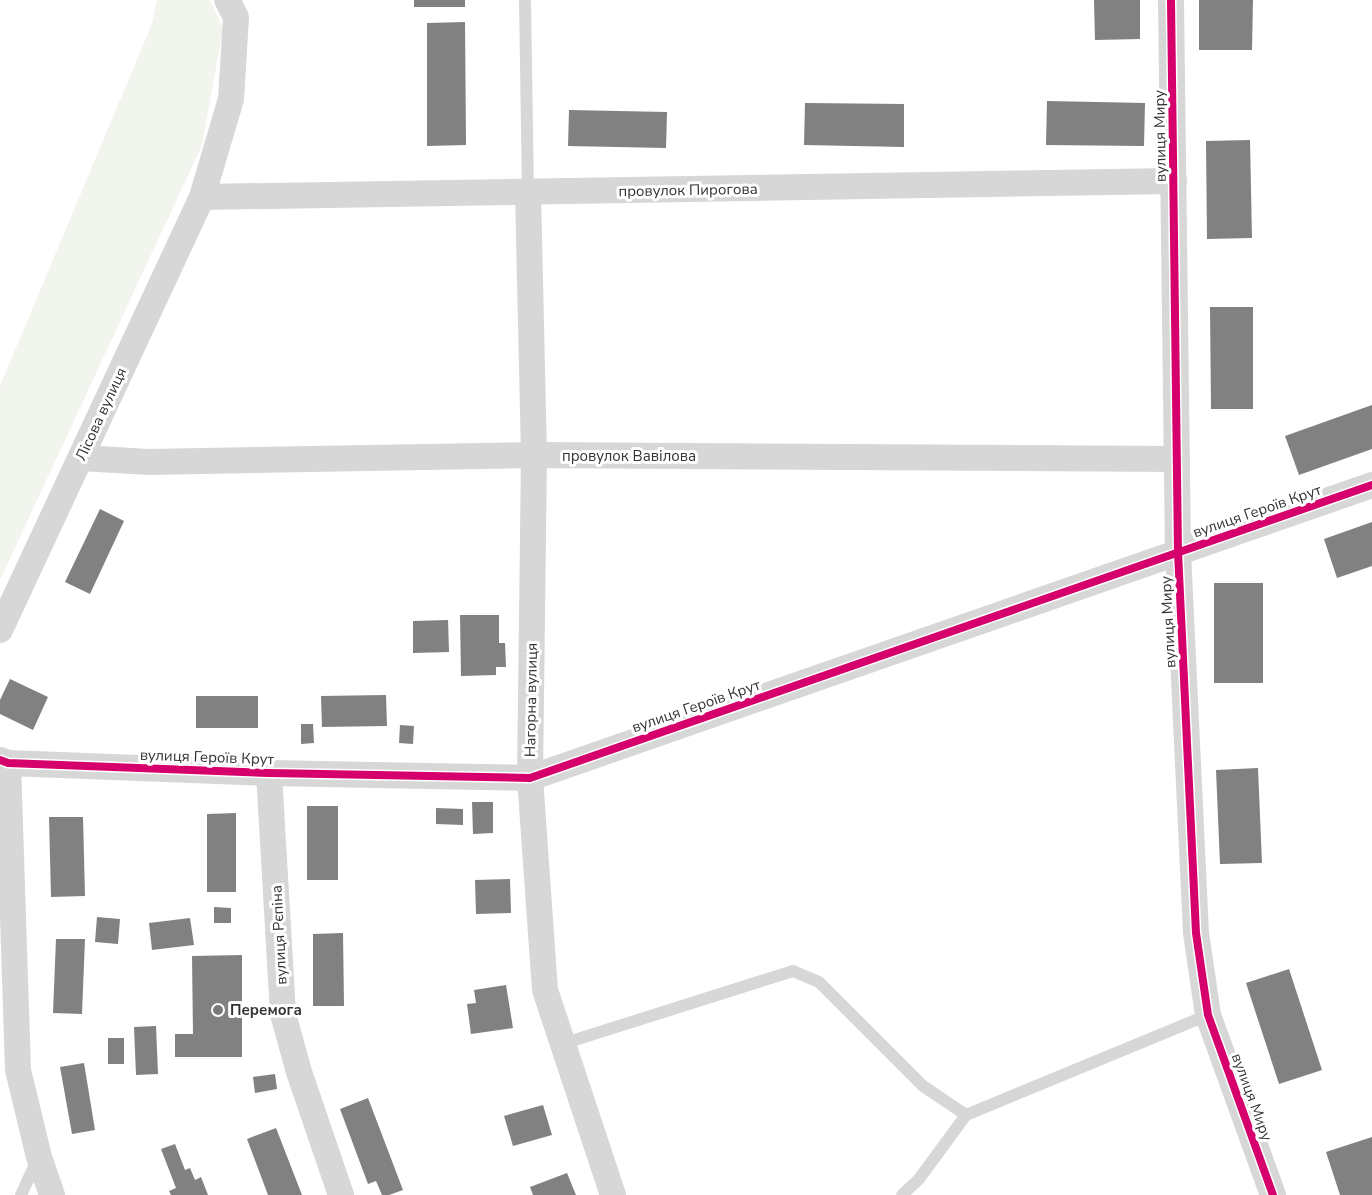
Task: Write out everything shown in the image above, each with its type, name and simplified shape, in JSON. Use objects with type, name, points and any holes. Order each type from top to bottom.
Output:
[{"type":"street","name":"Лісова вулиця","points":[[0,630],[202,197],[231,99],[236,17],[227,0]]},
{"type":"street","name":"вулиця Миру","points":[[1171,0],[1178,552],[1196,933],[1208,1014],[1273,1195]]},
{"type":"street","name":"провулок Пирогова","points":[[202,197],[1174,181]]},
{"type":"street","name":"Нагорна вулиця","points":[[528,193],[534,455],[530,778],[545,990],[613,1195]]},
{"type":"street","name":"провулок Вавілова","points":[[81,458],[149,462],[534,455],[1177,459]]},
{"type":"street","name":"вулиця Героїв Крут","points":[[4,762],[269,773],[530,778],[1372,485]]},
{"type":"street","points":[[4,762],[18,1070],[39,1157],[52,1195]]},
{"type":"street","name":"вулиця Рєпіна","points":[[269,773],[283,1014],[341,1195]]},
{"type":"lane","points":[[525,0],[528,193]]},
{"type":"lane","points":[[562,1044],[793,971],[819,982],[923,1086],[966,1115]]},
{"type":"lane","points":[[902,1195],[919,1179],[966,1115],[1208,1014]]},
{"type":"lane","points":[[21,1195],[39,1157]]},
{"type":"shaded area","points":[[157,0],[210,0],[223,29],[202,145],[0,580],[0,386],[152,24]]},
{"type":"building","points":[[414,0],[465,0],[465,7],[414,7]]},
{"type":"building","points":[[1094,0],[1140,0],[1140,39],[1095,40]]},
{"type":"building","points":[[1199,0],[1253,0],[1252,50],[1199,50]]},
{"type":"building","points":[[465,22],[466,145],[427,146],[427,23]]},
{"type":"building","points":[[1047,101],[1145,103],[1144,146],[1046,145]]},
{"type":"building","points":[[805,103],[904,104],[904,147],[804,145]]},
{"type":"building","points":[[569,110],[667,112],[666,148],[568,146]]},
{"type":"building","points":[[1250,140],[1252,238],[1207,239],[1206,141]]},
{"type":"building","points":[[1210,307],[1253,307],[1253,409],[1211,409]]},
{"type":"building","points":[[1372,405],[1372,449],[1299,475],[1285,436]]},
{"type":"building","points":[[100,509],[124,521],[90,594],[65,582]]},
{"type":"building","points":[[1372,522],[1372,566],[1337,578],[1324,539]]},
{"type":"building","points":[[1214,583],[1263,583],[1263,683],[1214,683]]},
{"type":"building","points":[[460,615],[499,615],[499,643],[505,643],[506,667],[496,667],[496,675],[461,676]]},
{"type":"building","points":[[448,620],[449,652],[413,653],[413,621]]},
{"type":"building","points":[[10,679],[48,697],[33,730],[0,714],[0,700]]},
{"type":"building","points":[[386,695],[387,726],[322,727],[321,696]]},
{"type":"building","points":[[196,696],[258,696],[258,728],[196,728]]},
{"type":"building","points":[[301,724],[313,724],[314,743],[301,744]]},
{"type":"building","points":[[400,725],[414,726],[413,744],[399,743]]},
{"type":"building","points":[[1258,768],[1262,863],[1220,864],[1216,770]]},
{"type":"building","points":[[472,802],[493,802],[493,833],[473,834]]},
{"type":"building","points":[[307,806],[338,806],[338,880],[307,880]]},
{"type":"building","points":[[436,808],[463,809],[463,825],[436,824]]},
{"type":"building","points":[[236,813],[236,892],[207,892],[207,814]]},
{"type":"building","points":[[49,817],[83,817],[85,896],[51,897]]},
{"type":"building","points":[[510,879],[511,913],[476,914],[475,880]]},
{"type":"building","points":[[214,907],[231,908],[231,923],[214,923]]},
{"type":"building","points":[[97,917],[120,919],[118,944],[95,942]]},
{"type":"building","points":[[190,918],[194,945],[152,950],[149,923]]},
{"type":"building","points":[[343,933],[344,1006],[313,1006],[313,934]]},
{"type":"building","points":[[56,939],[85,939],[82,1014],[53,1013]]},
{"type":"building","points":[[242,955],[242,1057],[175,1057],[175,1034],[193,1034],[192,956]]},
{"type":"building","points":[[1289,969],[1322,1070],[1279,1084],[1246,983]]},
{"type":"building","points":[[506,985],[513,1028],[471,1034],[467,1004],[476,1003],[474,990]]},
{"type":"building","points":[[156,1026],[158,1074],[136,1075],[134,1027]]},
{"type":"building","points":[[108,1038],[124,1038],[124,1064],[108,1064]]},
{"type":"building","points":[[84,1063],[95,1130],[72,1134],[60,1067]]},
{"type":"building","points":[[275,1074],[277,1089],[255,1093],[253,1077]]},
{"type":"building","points":[[368,1098],[403,1190],[389,1195],[382,1195],[376,1181],[368,1184],[340,1109]]},
{"type":"building","points":[[543,1105],[552,1135],[513,1146],[504,1116]]},
{"type":"building","points":[[276,1128],[302,1195],[268,1195],[247,1139]]},
{"type":"building","points":[[1372,1137],[1372,1195],[1340,1195],[1326,1152]]},
{"type":"building","points":[[175,1144],[185,1170],[190,1168],[195,1180],[201,1177],[208,1195],[171,1195],[169,1191],[176,1188],[161,1149]]},
{"type":"building","points":[[567,1173],[576,1195],[533,1195],[530,1187]]},
{"type":"cycle path","points":[[1171,0],[1178,552],[1196,933],[1208,1015],[1273,1195]]},
{"type":"cycle path","points":[[0,760],[8,763],[269,773],[530,778],[1372,485]]},
{"type":"place","name":"Перемога","points":[[218,1010]]}]
